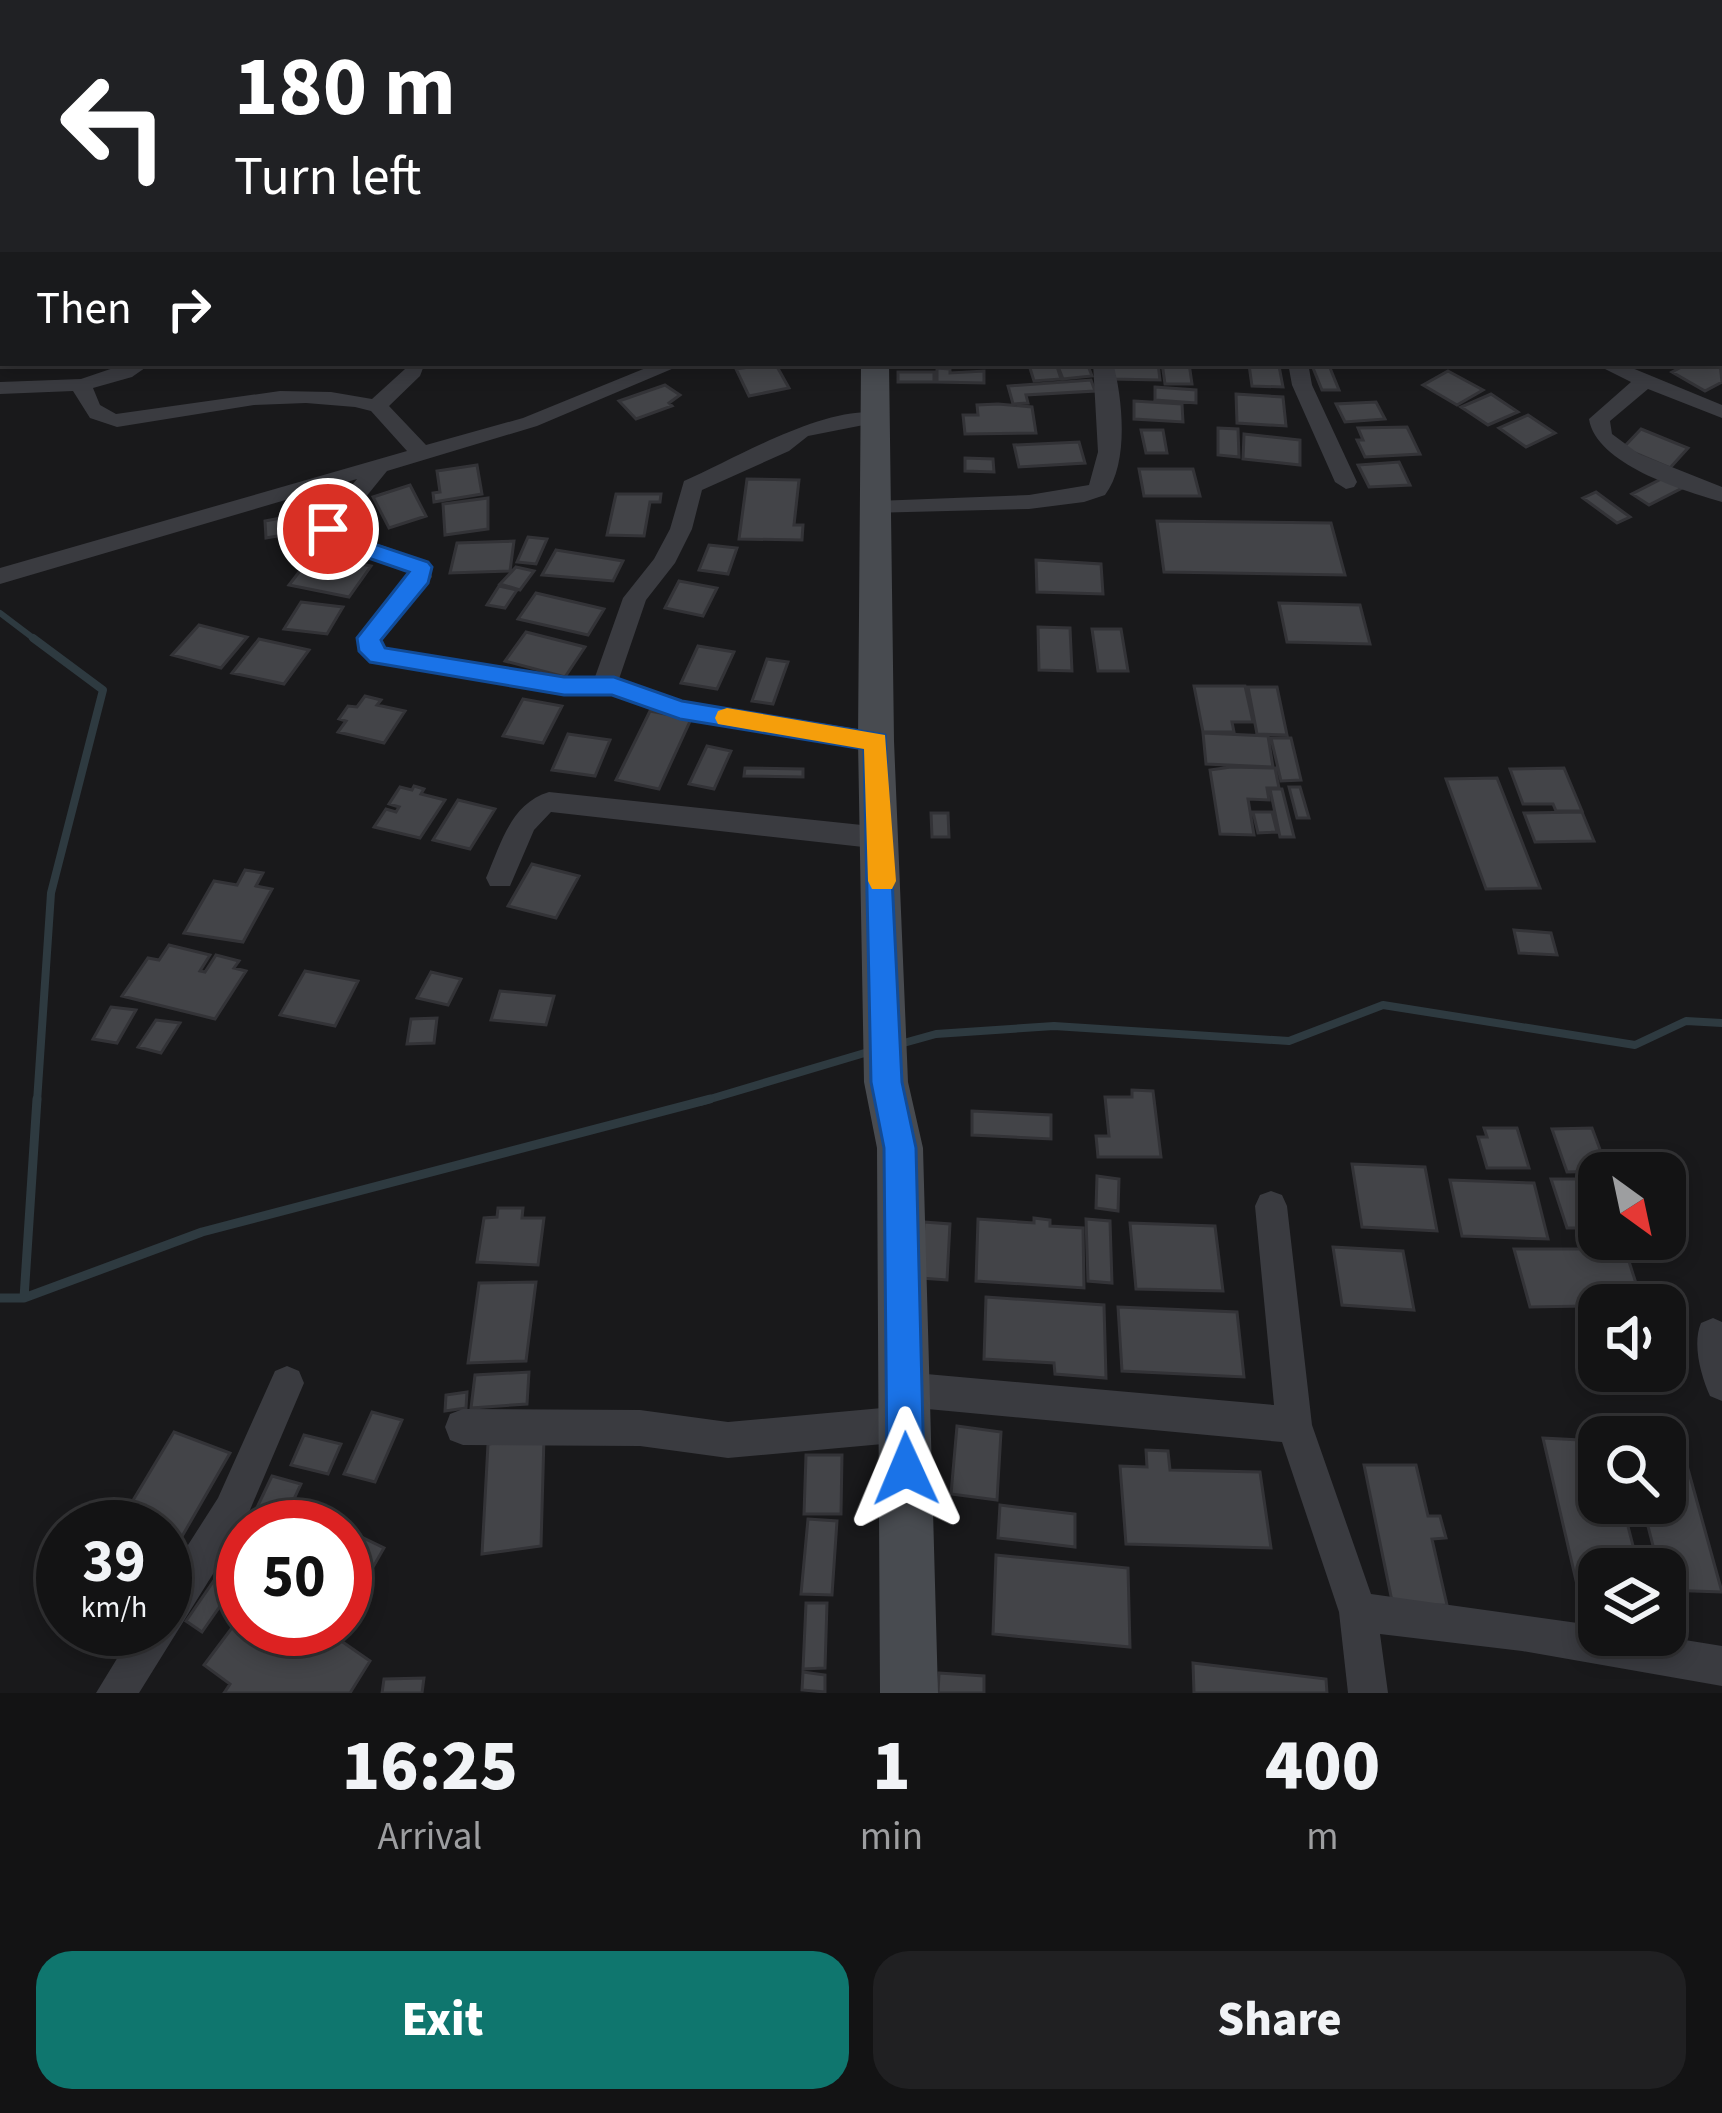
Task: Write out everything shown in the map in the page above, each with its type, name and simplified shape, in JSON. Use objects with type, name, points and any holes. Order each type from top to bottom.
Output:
[{"type":"main road","points":[[875,366],[876,741],[886,1082],[900,1148],[909,1693]]},
{"type":"street","points":[[0,388],[82,385],[137,366]]},
{"type":"street","points":[[378,407],[417,366]]},
{"type":"street","points":[[0,576],[578,406],[669,366]]},
{"type":"street","points":[[877,508],[924,502],[1063,502],[1092,494],[1101,487],[1108,462],[1103,366]]},
{"type":"street","points":[[1299,366],[1302,386],[1346,482]]},
{"type":"street","points":[[1611,366],[1722,412]]},
{"type":"street","points":[[1646,380],[1599,419],[1602,436],[1631,459],[1722,495]]},
{"type":"street","points":[[82,385],[85,403],[112,421],[227,403],[353,399],[378,407],[422,454]]},
{"type":"street","points":[[605,685],[634,598],[664,563],[692,486],[782,446],[801,431],[877,417]]},
{"type":"street","points":[[379,466],[328,529],[330,536],[342,542],[420,567],[420,577],[369,638],[371,651],[564,686],[605,685],[680,710],[876,741]]},
{"type":"street","points":[[500,878],[528,816],[536,805],[549,802],[881,838]]},
{"type":"street","points":[[1271,1206],[1294,1425],[1358,1612],[1368,1693]]},
{"type":"street","points":[[1713,1335],[1722,1384]]},
{"type":"street","points":[[192,1573],[231,1511],[286,1383]]},
{"type":"street","points":[[463,1426],[640,1428],[728,1440],[904,1407],[1294,1425]]},
{"type":"street","points":[[1358,1612],[1522,1632],[1722,1666]]},
{"type":"street","points":[[116,1693],[140,1656]]},
{"type":"building","points":[[777,366],[789,388],[749,396],[736,369]]},
{"type":"building","points":[[1029,366],[1057,366],[1061,379],[1034,381]]},
{"type":"building","points":[[1058,366],[1088,366],[1092,376],[1063,379]]},
{"type":"building","points":[[1109,366],[1158,366],[1160,380],[1110,379]]},
{"type":"building","points":[[1162,366],[1189,366],[1192,384],[1165,384]]},
{"type":"building","points":[[1249,366],[1279,366],[1283,387],[1252,386]]},
{"type":"building","points":[[1312,366],[1329,366],[1339,390],[1322,390]]},
{"type":"building","points":[[1683,366],[1720,366],[1722,382],[1705,391],[1672,372]]},
{"type":"building","points":[[937,368],[950,369],[950,373],[984,371],[984,383],[937,382]]},
{"type":"building","points":[[1448,371],[1483,390],[1457,405],[1423,385]]},
{"type":"building","points":[[898,372],[934,372],[934,382],[898,382]]},
{"type":"building","points":[[1091,380],[1095,391],[1026,395],[1028,403],[1013,404],[1008,386]]},
{"type":"building","points":[[665,385],[680,395],[669,403],[672,406],[636,419],[619,401]]},
{"type":"building","points":[[1155,387],[1196,390],[1196,403],[1155,400]]},
{"type":"building","points":[[1236,394],[1283,397],[1286,426],[1237,423]]},
{"type":"building","points":[[1491,394],[1518,412],[1488,425],[1461,407]]},
{"type":"building","points":[[1134,401],[1182,404],[1183,422],[1134,419]]},
{"type":"building","points":[[1376,402],[1385,419],[1345,422],[1336,404]]},
{"type":"building","points":[[977,405],[1032,407],[1036,433],[965,434],[963,415],[978,415]]},
{"type":"building","points":[[1528,415],[1555,433],[1526,447],[1499,428]]},
{"type":"building","points":[[1407,427],[1420,454],[1365,457],[1357,440],[1363,440],[1358,428]]},
{"type":"building","points":[[1218,428],[1238,429],[1239,457],[1218,455]]},
{"type":"building","points":[[1641,429],[1688,448],[1670,468],[1623,448]]},
{"type":"building","points":[[1141,430],[1163,430],[1167,453],[1146,453]]},
{"type":"building","points":[[1244,434],[1300,440],[1300,465],[1243,459]]},
{"type":"building","points":[[1079,442],[1085,463],[1019,467],[1014,445]]},
{"type":"building","points":[[965,458],[993,459],[994,472],[965,471]]},
{"type":"building","points":[[1399,462],[1410,485],[1369,487],[1358,465]]},
{"type":"building","points":[[477,465],[482,494],[434,502],[433,493],[440,492],[437,471]]},
{"type":"building","points":[[1139,469],[1193,469],[1200,496],[1144,496]]},
{"type":"building","points":[[1669,475],[1686,486],[1649,505],[1632,494]]},
{"type":"building","points":[[747,479],[799,480],[794,525],[803,525],[802,540],[739,539]]},
{"type":"building","points":[[410,485],[426,516],[389,528],[373,497]]},
{"type":"building","points":[[1596,492],[1630,517],[1617,523],[1583,498]]},
{"type":"building","points":[[616,494],[661,494],[660,502],[650,502],[644,536],[607,535]]},
{"type":"building","points":[[488,498],[488,529],[445,535],[443,504]]},
{"type":"building","points":[[318,511],[319,529],[266,538],[265,521]]},
{"type":"building","points":[[1157,521],[1331,523],[1345,575],[1164,572]]},
{"type":"building","points":[[528,537],[547,539],[536,564],[517,562]]},
{"type":"building","points":[[514,541],[510,571],[450,573],[457,543]]},
{"type":"building","points":[[709,545],[737,548],[728,574],[699,570]]},
{"type":"building","points":[[556,550],[623,561],[613,581],[542,575]]},
{"type":"building","points":[[313,554],[371,566],[349,597],[289,585]]},
{"type":"building","points":[[1036,560],[1101,564],[1103,594],[1037,592]]},
{"type":"building","points":[[516,567],[534,571],[520,590],[500,584]]},
{"type":"building","points":[[679,581],[717,588],[703,616],[665,608]]},
{"type":"building","points":[[499,586],[517,590],[505,608],[487,605]]},
{"type":"building","points":[[536,593],[604,609],[588,635],[518,619]]},
{"type":"building","points":[[301,602],[343,607],[327,634],[284,629]]},
{"type":"building","points":[[1279,603],[1360,605],[1370,644],[1287,642]]},
{"type":"building","points":[[199,625],[247,637],[221,668],[172,655]]},
{"type":"building","points":[[1038,627],[1070,628],[1072,671],[1039,670]]},
{"type":"building","points":[[1092,629],[1121,629],[1128,671],[1098,671]]},
{"type":"building","points":[[526,632],[585,647],[565,677],[505,661]]},
{"type":"building","points":[[259,639],[309,650],[284,684],[232,673]]},
{"type":"building","points":[[698,646],[734,652],[717,689],[681,683]]},
{"type":"building","points":[[767,659],[788,662],[773,704],[752,701]]},
{"type":"building","points":[[1194,686],[1245,686],[1253,722],[1232,722],[1234,732],[1203,732]]},
{"type":"building","points":[[1248,687],[1277,687],[1287,735],[1257,734]]},
{"type":"building","points":[[365,696],[381,700],[377,705],[405,711],[384,743],[338,732],[346,721],[339,719],[348,706],[357,707]]},
{"type":"building","points":[[523,699],[562,706],[543,743],[503,736]]},
{"type":"building","points":[[650,711],[691,719],[659,789],[616,780]]},
{"type":"building","points":[[1203,733],[1268,736],[1273,767],[1206,764]]},
{"type":"building","points":[[568,734],[610,740],[595,776],[552,770]]},
{"type":"building","points":[[1271,738],[1291,738],[1301,780],[1281,781]]},
{"type":"building","points":[[707,746],[731,751],[714,789],[689,784]]},
{"type":"building","points":[[745,768],[803,769],[803,777],[744,776]]},
{"type":"building","points":[[1275,768],[1279,788],[1267,788],[1269,800],[1248,799],[1254,835],[1220,834],[1210,770]]},
{"type":"building","points":[[1564,768],[1582,811],[1523,804],[1510,769]]},
{"type":"building","points":[[1497,778],[1540,888],[1486,889],[1446,779]]},
{"type":"building","points":[[414,786],[424,789],[421,794],[445,800],[420,838],[374,827],[386,809],[396,812],[399,807],[389,804],[400,787],[412,790]]},
{"type":"building","points":[[1289,787],[1300,787],[1309,818],[1297,818]]},
{"type":"building","points":[[1270,789],[1282,789],[1294,837],[1280,837]]},
{"type":"building","points":[[458,800],[495,809],[470,849],[433,840]]},
{"type":"building","points":[[1253,812],[1272,812],[1277,832],[1258,833]]},
{"type":"building","points":[[1582,812],[1594,841],[1535,842],[1524,813]]},
{"type":"building","points":[[931,813],[948,813],[949,837],[932,837]]},
{"type":"building","points":[[532,864],[579,876],[556,918],[508,906]]},
{"type":"building","points":[[245,870],[263,873],[256,886],[272,889],[243,942],[184,933],[214,881],[237,885]]},
{"type":"building","points":[[1514,930],[1551,933],[1557,955],[1519,953]]},
{"type":"building","points":[[169,945],[210,955],[200,971],[205,972],[216,955],[239,961],[234,968],[246,971],[215,1019],[122,996],[148,958],[159,960]]},
{"type":"building","points":[[305,971],[358,981],[335,1026],[280,1015]]},
{"type":"building","points":[[431,972],[461,979],[448,1005],[417,998]]},
{"type":"building","points":[[500,991],[554,996],[546,1025],[491,1020]]},
{"type":"building","points":[[111,1007],[136,1010],[117,1043],[93,1039]]},
{"type":"building","points":[[437,1018],[434,1043],[407,1044],[411,1019]]},
{"type":"building","points":[[156,1020],[180,1023],[161,1053],[138,1047]]},
{"type":"building","points":[[1132,1090],[1153,1091],[1161,1157],[1098,1157],[1096,1136],[1109,1136],[1105,1097],[1132,1097]]},
{"type":"building","points":[[972,1111],[1051,1115],[1051,1139],[972,1135]]},
{"type":"building","points":[[1484,1128],[1517,1128],[1529,1168],[1487,1168],[1478,1137],[1487,1137]]},
{"type":"building","points":[[1592,1128],[1601,1152],[1578,1152],[1578,1172],[1567,1172],[1552,1129]]},
{"type":"building","points":[[1352,1164],[1425,1167],[1437,1231],[1362,1227]]},
{"type":"building","points":[[1097,1176],[1119,1179],[1118,1211],[1096,1208]]},
{"type":"building","points":[[1551,1179],[1578,1179],[1578,1228],[1567,1228]]},
{"type":"building","points":[[1450,1180],[1534,1183],[1548,1239],[1462,1236]]},
{"type":"building","points":[[498,1208],[523,1208],[522,1218],[544,1218],[538,1265],[477,1262],[484,1218],[497,1217]]},
{"type":"building","points":[[1034,1218],[1050,1220],[1050,1226],[1083,1228],[1084,1288],[976,1281],[978,1219],[1034,1223]]},
{"type":"building","points":[[1086,1219],[1110,1221],[1112,1283],[1088,1281]]},
{"type":"building","points":[[924,1222],[950,1224],[947,1280],[921,1278]]},
{"type":"building","points":[[1130,1223],[1215,1226],[1223,1291],[1136,1289]]},
{"type":"building","points":[[1333,1247],[1403,1251],[1414,1310],[1342,1305]]},
{"type":"building","points":[[1514,1249],[1578,1249],[1578,1260],[1629,1260],[1636,1284],[1578,1284],[1578,1306],[1530,1307]]},
{"type":"building","points":[[536,1282],[526,1361],[468,1363],[479,1283]]},
{"type":"building","points":[[986,1297],[1104,1305],[1106,1378],[1055,1374],[1054,1363],[984,1359]]},
{"type":"building","points":[[1118,1307],[1237,1312],[1244,1377],[1122,1371]]},
{"type":"building","points":[[529,1372],[527,1404],[471,1408],[475,1375]]},
{"type":"building","points":[[467,1392],[466,1408],[445,1411],[446,1395]]},
{"type":"building","points":[[372,1412],[402,1420],[375,1482],[344,1474]]},
{"type":"building","points":[[957,1426],[1001,1432],[997,1500],[951,1494]]},
{"type":"building","points":[[174,1432],[230,1453],[192,1519],[192,1500],[133,1500]]},
{"type":"building","points":[[304,1435],[341,1444],[328,1474],[291,1465]]},
{"type":"building","points":[[544,1437],[541,1546],[482,1554],[488,1444]]},
{"type":"building","points":[[1543,1438],[1578,1440],[1578,1524],[1627,1524],[1634,1548],[1578,1548],[1578,1589]]},
{"type":"building","points":[[1146,1450],[1168,1451],[1170,1470],[1260,1472],[1271,1548],[1126,1544],[1120,1466],[1147,1467]]},
{"type":"building","points":[[806,1455],[842,1455],[841,1514],[804,1514]]},
{"type":"building","points":[[1686,1462],[1722,1592],[1686,1591],[1686,1548],[1654,1548],[1647,1524],[1686,1524]]},
{"type":"building","points":[[1364,1465],[1416,1465],[1428,1516],[1440,1516],[1446,1538],[1432,1539],[1447,1605],[1393,1606]]},
{"type":"building","points":[[272,1476],[301,1484],[294,1500],[261,1500]]},
{"type":"building","points":[[1000,1505],[1075,1514],[1075,1547],[998,1538]]},
{"type":"building","points":[[808,1519],[837,1521],[832,1595],[801,1594]]},
{"type":"building","points":[[372,1542],[384,1548],[372,1569]]},
{"type":"building","points":[[996,1555],[1128,1568],[1130,1647],[993,1634]]},
{"type":"building","points":[[216,1580],[216,1612],[202,1632],[192,1625],[192,1612]]},
{"type":"building","points":[[806,1603],[827,1603],[825,1668],[803,1669]]},
{"type":"building","points":[[216,1649],[216,1656],[363,1656],[370,1661],[350,1693],[224,1693],[230,1684],[204,1665]]},
{"type":"building","points":[[1193,1663],[1326,1679],[1327,1693],[1194,1693]]},
{"type":"building","points":[[803,1672],[825,1675],[825,1692],[802,1690]]},
{"type":"building","points":[[939,1673],[984,1676],[984,1693],[938,1693]]},
{"type":"building","points":[[424,1678],[422,1693],[382,1693],[384,1679]]},
{"type":"waterway","points":[[0,613],[35,639]]},
{"type":"waterway","points":[[35,639],[103,690],[51,893],[37,1102]]},
{"type":"waterway","points":[[900,1044],[936,1034],[1054,1026],[1289,1041],[1383,1005],[1635,1045],[1686,1021],[1722,1023]]},
{"type":"waterway","points":[[700,1102],[868,1052]]},
{"type":"waterway","points":[[24,1298],[37,1099]]},
{"type":"waterway","points":[[24,1298],[202,1232],[710,1099]]},
{"type":"waterway","points":[[0,1298],[24,1298]]},
{"type":"slow traffic","points":[[727,718],[876,741],[882,881]]},
{"type":"route","points":[[328,529],[330,536],[342,542],[420,567],[420,577],[369,638],[371,651],[379,656],[564,686],[614,686],[680,710],[876,741],[886,1082],[900,1148],[906,1469]]}]
